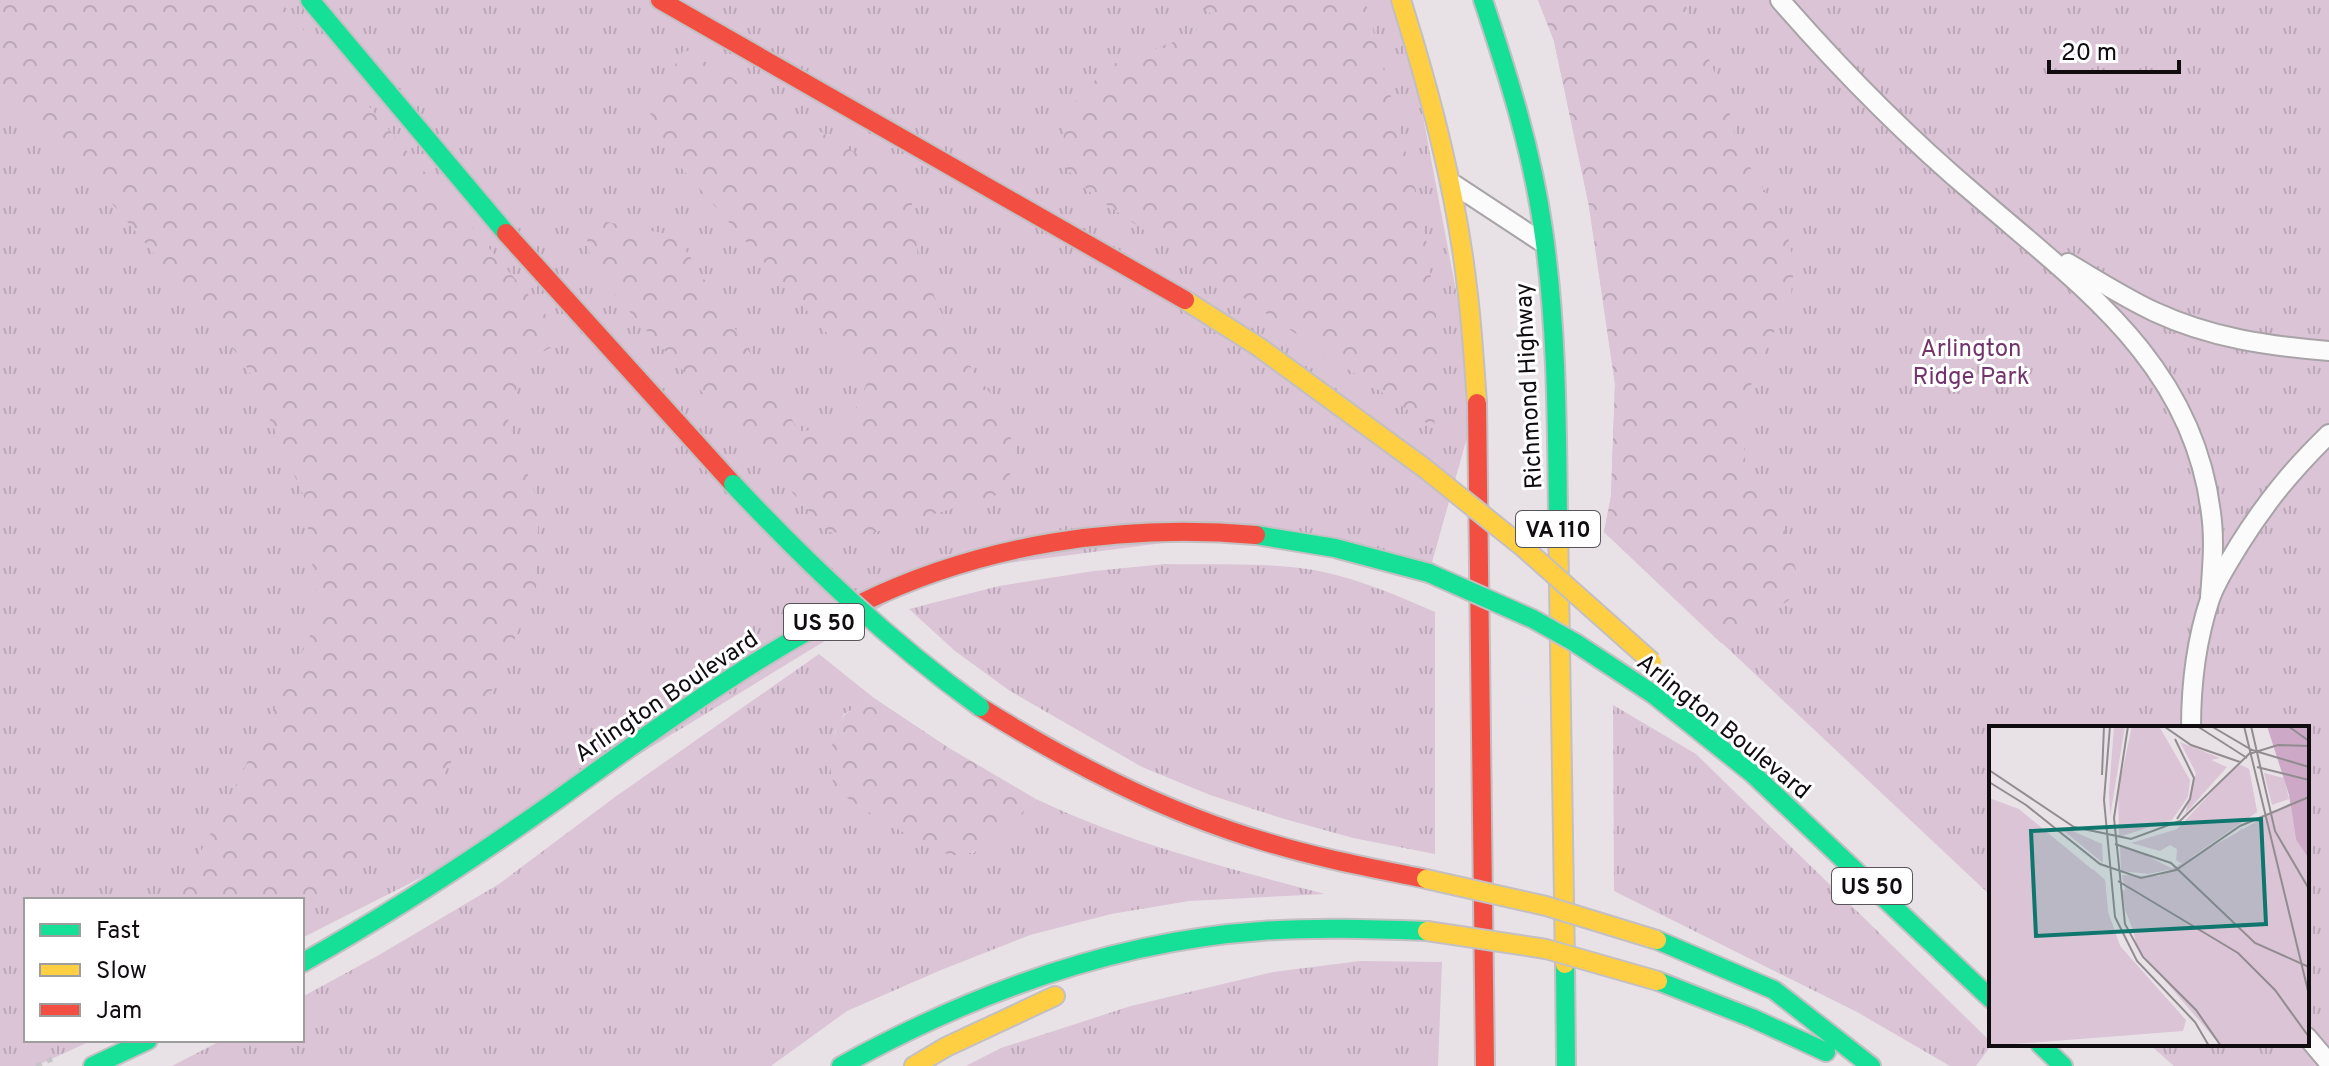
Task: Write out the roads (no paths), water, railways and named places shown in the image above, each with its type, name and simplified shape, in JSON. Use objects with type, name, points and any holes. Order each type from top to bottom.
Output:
[{"type":"highway","points":[[310,0],[514,243],[733,484],[878,630],[980,707],[1085,769],[1185,814],[1305,853],[1546,906],[1657,940],[1774,990],[1871,1066]]},
{"type":"highway","points":[[660,0],[1168,289],[1259,347],[1423,467],[1524,548],[1662,673],[1753,774]]},
{"type":"highway","points":[[1401,0],[1424,73],[1449,181],[1467,285],[1477,402],[1485,1066]]},
{"type":"highway","name":"Richmond Highway","points":[[1483,0],[1509,79],[1528,152],[1544,243],[1554,360],[1566,1066]]},
{"type":"highway","name":"Arlington Boulevard","points":[[304,962],[378,921],[447,876],[730,677],[803,633],[879,594],[938,572],[1063,541],[1125,534],[1240,533],[1357,552],[1429,573],[1533,619],[1574,642],[1653,694],[1753,774],[1989,997]]},
{"type":"highway","points":[[841,1066],[868,1050],[989,994],[1057,971],[1141,949],[1198,939],[1322,928],[1427,931],[1546,949],[1658,981],[1752,1018],[1858,1066]]},
{"type":"highway","points":[[914,1066],[946,1047],[1030,1010],[1141,949]]},
{"type":"highway","points":[[93,1066],[144,1042]]},
{"type":"highway","points":[[2042,1046],[2063,1066]]},
{"type":"lane","points":[[1780,0],[1841,69],[1893,119],[1975,195],[2088,292],[2164,379],[2178,404],[2202,468],[2214,542],[2210,598],[2194,662],[2191,726]]},
{"type":"lane","points":[[1449,181],[1544,243]]},
{"type":"lane","points":[[2038,246],[2150,310],[2198,329],[2244,342],[2329,351]]},
{"type":"lane","points":[[2210,598],[2266,502],[2292,470],[2329,434]]},
{"type":"lane","points":[[2309,1039],[2329,1063]]},
{"type":"park label","name":"Arlington Ridge Park","points":[[1971,362]]}]
